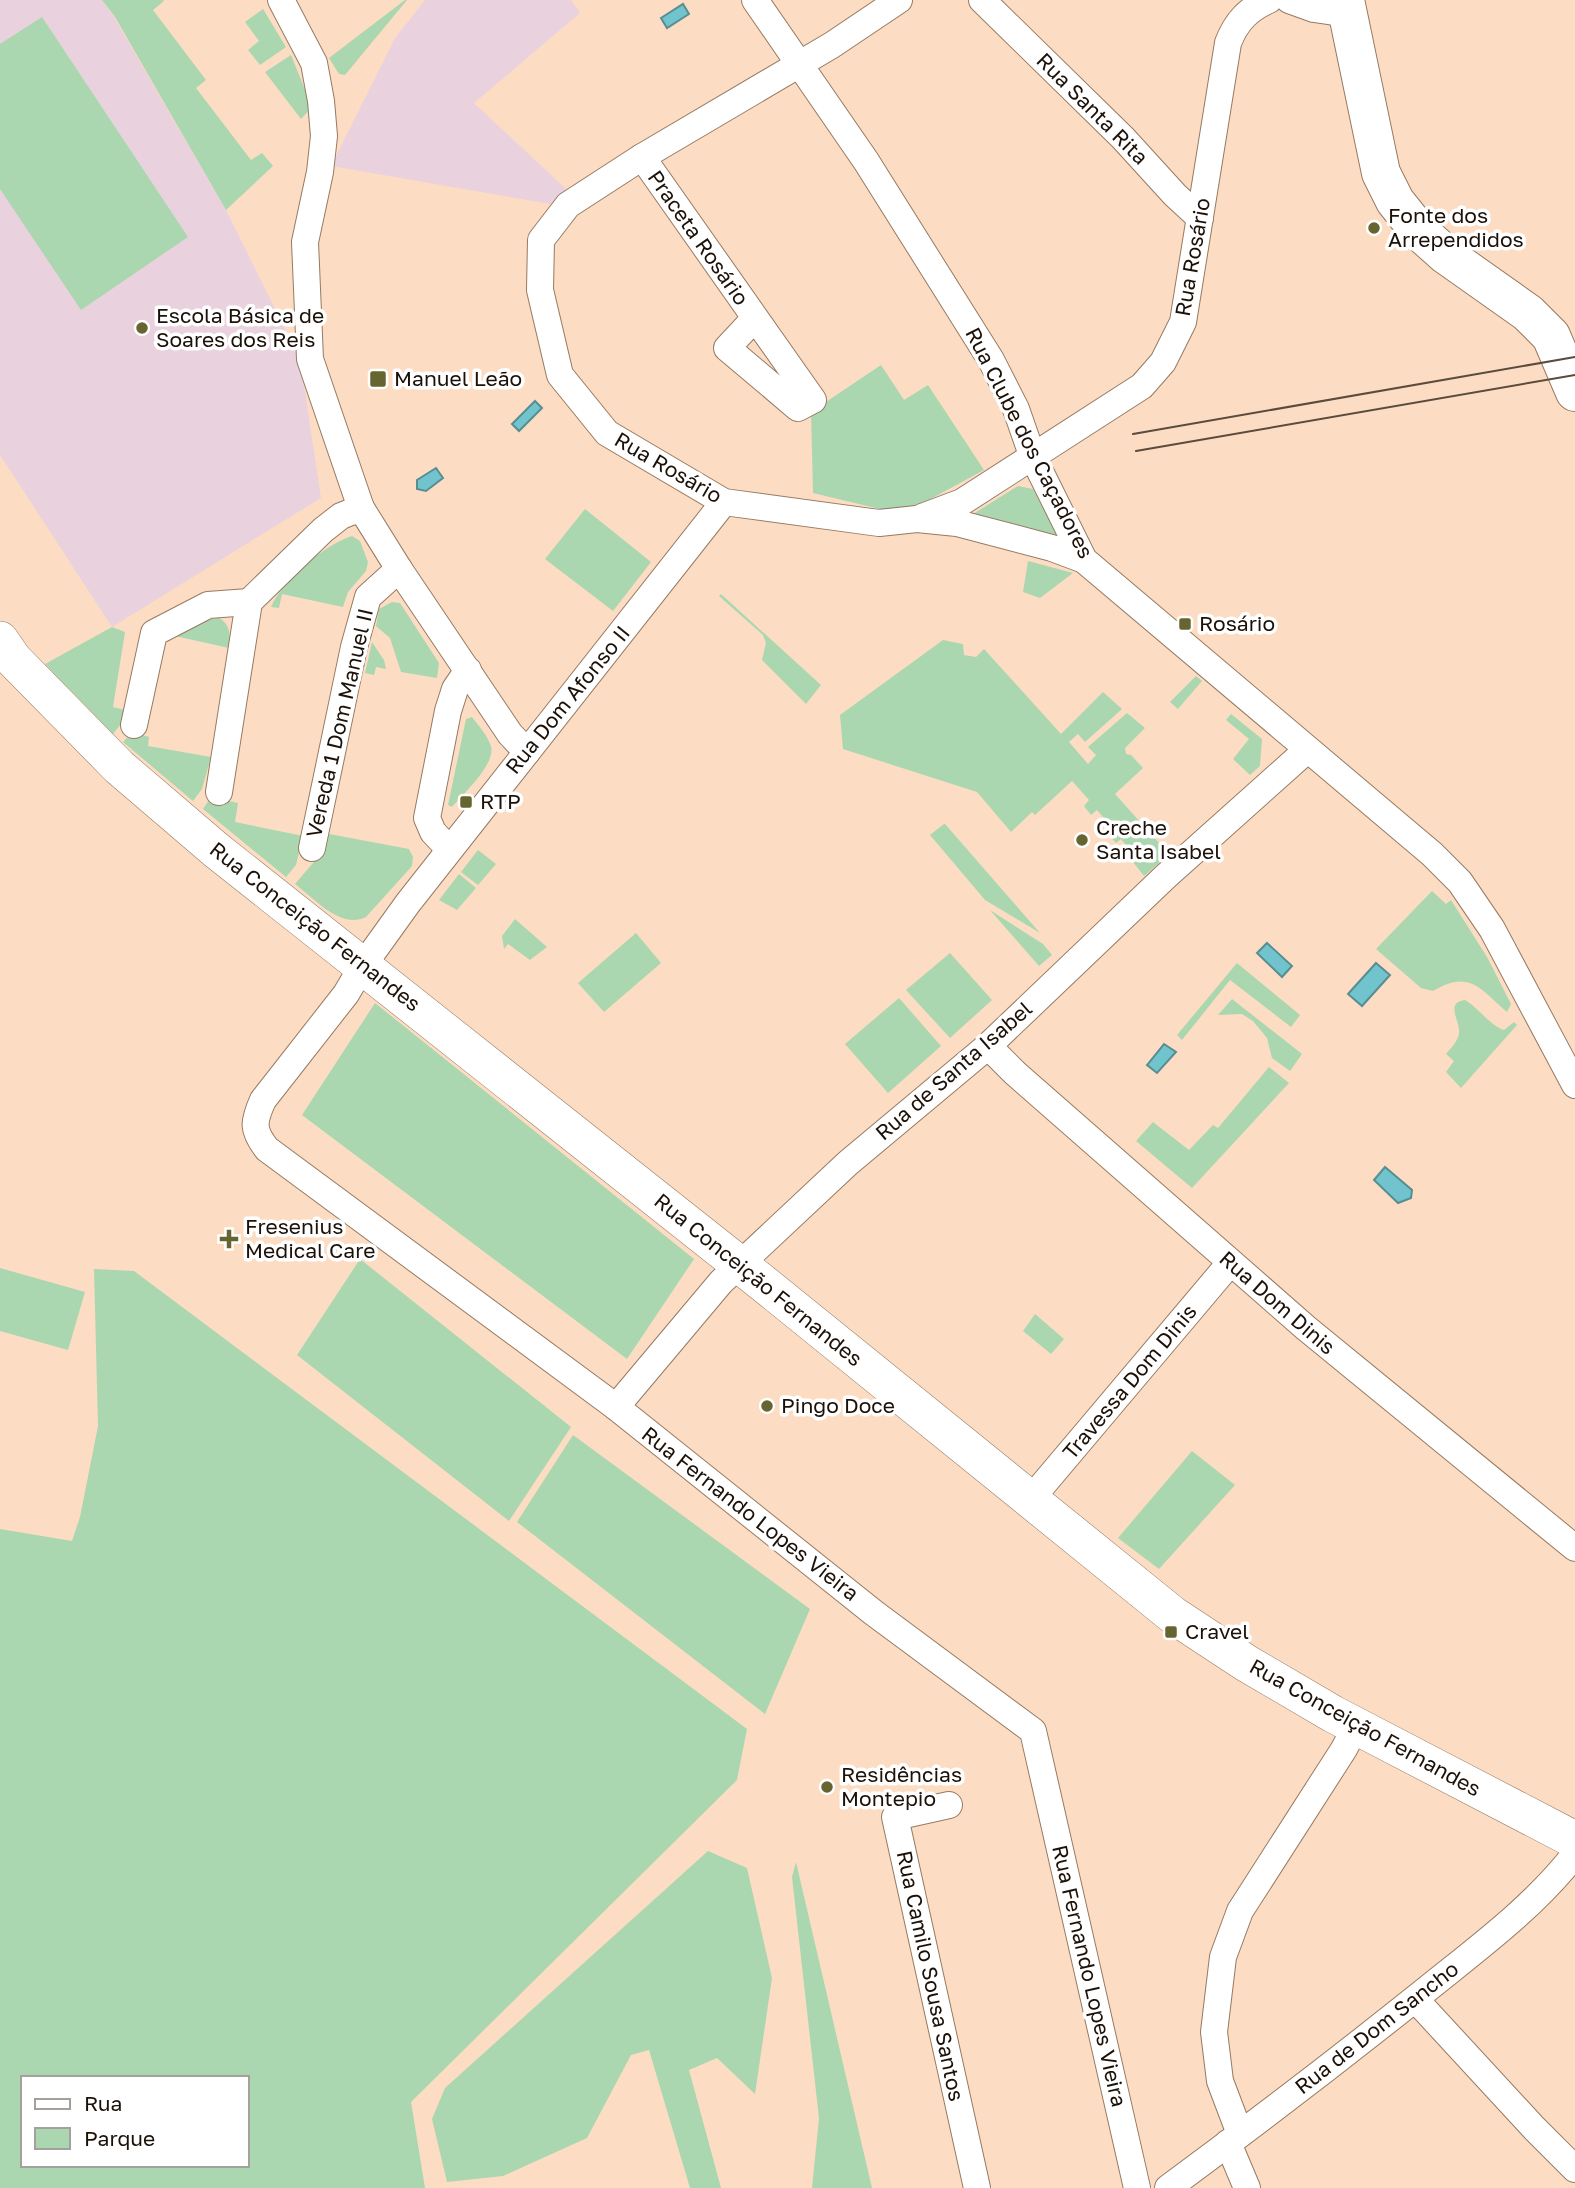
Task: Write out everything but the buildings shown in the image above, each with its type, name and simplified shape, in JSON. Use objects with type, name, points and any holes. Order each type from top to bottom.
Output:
[{"type":"main road","points":[[1346,7],[1381,173],[1395,201],[1419,231],[1446,255],[1528,313],[1550,336],[1575,391]]},
{"type":"main road","name":"Rua Conceição Fernandes","points":[[0,640],[13,659],[119,767],[272,896],[404,997],[1173,1615],[1246,1663],[1356,1726],[1575,1840]]},
{"type":"street","points":[[281,0],[314,64],[324,136],[320,172],[305,242],[310,359],[365,517],[510,734],[527,752]]},
{"type":"street","name":"Rua Clube dos Caçadores","points":[[755,0],[866,161],[991,360],[1016,409],[1032,455],[1084,560],[1432,854],[1460,882],[1492,929],[1575,1086]]},
{"type":"street","points":[[798,65],[900,0]]},
{"type":"street","name":"Rua Santa Rita","points":[[982,0],[1123,138],[1200,218]]},
{"type":"street","name":"Rua Rosário","points":[[917,519],[962,502],[1142,386],[1163,362],[1183,322],[1228,43],[1234,28],[1246,14],[1269,0]]},
{"type":"street","points":[[1289,0],[1314,9],[1346,7]]},
{"type":"street","name":"Rua Rosário","points":[[798,65],[568,205],[541,240],[540,290],[559,375],[607,433],[724,502],[879,523],[917,519],[957,523],[1052,548],[1084,560]]},
{"type":"street","name":"Praceta Rosário","points":[[642,158],[755,318]]},
{"type":"street","name":"Rua Dom Afonso II","points":[[362,967],[449,849],[573,697],[724,502]]},
{"type":"street","points":[[219,792],[249,602],[323,530],[341,516],[361,508]]},
{"type":"street","name":"Vereda 1 Dom Manuel II","points":[[312,848],[354,647],[368,597],[399,569]]},
{"type":"street","points":[[134,725],[154,633],[208,605],[249,602]]},
{"type":"street","points":[[449,849],[433,832],[427,818],[448,712],[455,689],[468,670]]},
{"type":"street","name":"Rua de Santa Isabel","points":[[616,1407],[721,1282],[848,1163],[988,1046],[1165,877],[1307,750]]},
{"type":"street","name":"Rua Fernando Lopes Vieira","points":[[362,967],[346,994],[264,1100],[256,1115],[255,1128],[258,1138],[267,1149],[616,1407],[874,1613],[1033,1731],[1137,2188]]},
{"type":"street","name":"Rua Dom Dinis","points":[[988,1046],[1306,1328],[1575,1548]]},
{"type":"street","name":"Travessa Dom Dinis","points":[[1030,1500],[1230,1263]]},
{"type":"street","points":[[1247,2188],[1220,2081],[1214,2032],[1223,1957],[1240,1911],[1356,1726]]},
{"type":"street","name":"Rua Camilo Sousa Santos","points":[[949,1805],[895,1817],[977,2188]]},
{"type":"street","name":"Rua de Dom Sancho","points":[[1168,2188],[1415,1999],[1494,1935],[1555,1880],[1575,1854]]},
{"type":"street","points":[[1415,1999],[1575,2169]]},
{"type":"shaded area","name":"Escola Básica de Soares dos Reis","points":[[0,0],[102,0],[226,210],[292,343],[302,371],[321,498],[112,627],[0,455]]},
{"type":"shaded area","points":[[425,0],[571,0],[580,13],[474,103],[566,189],[550,204],[331,166],[395,38]]},
{"type":"green space","points":[[102,0],[163,0],[153,10],[206,80],[196,88],[251,160],[262,153],[273,166],[226,210],[115,17]]},
{"type":"green space","points":[[405,0],[345,75],[339,74],[329,58]]},
{"type":"green space","points":[[263,9],[286,47],[260,65],[248,50],[259,41],[245,22]]},
{"type":"green space","points":[[42,17],[188,237],[81,310],[0,189],[0,44]]},
{"type":"green space","points":[[291,55],[312,107],[301,119],[265,72]]},
{"type":"green space","points":[[881,365],[904,400],[928,385],[984,470],[914,508],[888,511],[813,493],[811,412]]},
{"type":"green space","points":[[1018,486],[1033,489],[1058,537],[973,514]]},
{"type":"green space","points":[[585,509],[651,562],[613,611],[545,559]]},
{"type":"green space","points":[[352,536],[360,541],[368,562],[366,571],[348,592],[343,607],[282,594],[279,608],[271,607],[285,586],[317,555]]},
{"type":"green space","points":[[1028,561],[1073,573],[1040,598],[1023,592]]},
{"type":"green space","points":[[721,594],[821,685],[806,704],[762,660],[766,643],[763,635],[719,596]]},
{"type":"green space","points":[[392,602],[400,603],[439,663],[437,678],[401,672],[390,638],[376,626],[379,609]]},
{"type":"green space","points":[[219,618],[228,627],[229,648],[175,636],[211,619]]},
{"type":"green space","points":[[112,627],[125,632],[113,707],[125,710],[125,719],[113,734],[45,664]]},
{"type":"green space","points":[[943,640],[963,644],[964,655],[976,657],[984,649],[1061,734],[1103,692],[1122,709],[1085,742],[1078,734],[1069,742],[1088,764],[1096,755],[1088,747],[1127,713],[1145,728],[1125,748],[1126,754],[1131,755],[1143,768],[1115,794],[1169,854],[1144,876],[1133,862],[1137,858],[1121,839],[1116,843],[1108,834],[1113,829],[1097,810],[1091,815],[1084,806],[1089,800],[1072,781],[1035,815],[1032,812],[1011,832],[977,792],[843,749],[840,715]]},
{"type":"green space","points":[[372,642],[384,660],[386,669],[376,667],[374,675],[365,673]]},
{"type":"green space","points":[[1196,676],[1202,681],[1178,709],[1170,702]]},
{"type":"green space","points":[[1231,714],[1262,739],[1260,766],[1250,775],[1233,759],[1249,739],[1226,720]]},
{"type":"green space","points":[[472,717],[487,738],[491,753],[484,770],[452,807],[448,805],[466,719]]},
{"type":"green space","points":[[132,732],[149,737],[148,746],[211,757],[202,789],[193,801],[123,742]]},
{"type":"green space","points":[[211,797],[238,803],[235,822],[303,836],[296,865],[286,877],[203,809]]},
{"type":"green space","points":[[944,824],[1040,933],[985,900],[930,835]]},
{"type":"green space","points":[[329,834],[409,849],[413,857],[412,866],[366,917],[357,920],[338,916],[295,884],[325,849]]},
{"type":"green space","points":[[478,850],[496,864],[478,885],[461,872]]},
{"type":"green space","points":[[459,874],[476,888],[457,910],[439,900]]},
{"type":"green space","points":[[1432,891],[1446,904],[1451,900],[1487,957],[1511,1004],[1507,1012],[1481,989],[1466,982],[1456,982],[1433,991],[1421,988],[1376,949]]},
{"type":"green space","points":[[990,910],[1043,944],[1052,955],[1039,966]]},
{"type":"green space","points":[[515,919],[547,947],[530,960],[508,944],[504,949],[502,936]]},
{"type":"green space","points":[[636,933],[661,963],[604,1012],[578,983]]},
{"type":"green space","points":[[950,953],[992,1000],[950,1038],[906,990]]},
{"type":"green space","points":[[1237,963],[1300,1015],[1291,1027],[1230,980],[1182,1040],[1177,1035]]},
{"type":"green space","points":[[899,998],[941,1046],[888,1093],[845,1044]]},
{"type":"green space","points":[[1232,999],[1302,1054],[1290,1071],[1272,1058],[1267,1038],[1253,1021],[1242,1014],[1218,1015]]},
{"type":"green space","points":[[1465,1000],[1499,1028],[1504,1030],[1514,1022],[1517,1025],[1461,1088],[1446,1072],[1454,1061],[1446,1054],[1459,1034],[1455,1005]]},
{"type":"green space","points":[[375,1003],[694,1259],[627,1359],[302,1115]]},
{"type":"green space","points":[[1269,1067],[1289,1083],[1192,1188],[1136,1141],[1153,1122],[1189,1150],[1213,1125],[1218,1128]]},
{"type":"green space","points":[[360,1259],[571,1427],[509,1521],[297,1355]]},
{"type":"green space","points":[[0,1268],[85,1292],[68,1350],[0,1331]]},
{"type":"green space","points":[[94,1269],[134,1271],[747,1729],[737,1780],[411,2102],[425,2188],[0,2188],[0,1529],[72,1541],[80,1517],[98,1426]]},
{"type":"green space","points":[[1035,1314],[1064,1339],[1051,1354],[1023,1331]]},
{"type":"green space","points":[[573,1435],[810,1609],[765,1714],[517,1522]]},
{"type":"green space","points":[[1192,1451],[1235,1485],[1159,1569],[1118,1538]]},
{"type":"green space","points":[[708,1851],[747,1868],[772,1978],[755,2094],[717,2058],[689,2070],[721,2188],[690,2188],[649,2050],[631,2055],[587,2138],[503,2176],[447,2182],[432,2119],[445,2088]]},
{"type":"green space","points":[[796,1862],[872,2188],[812,2188],[819,2118],[792,1877]]},
{"type":"water","points":[[683,4],[689,14],[667,28],[661,18]]},
{"type":"water","points":[[535,401],[542,408],[519,431],[512,424]]},
{"type":"water","points":[[436,468],[443,478],[426,491],[417,489],[417,480]]},
{"type":"water","points":[[1267,943],[1292,966],[1282,977],[1257,953]]},
{"type":"water","points":[[1376,963],[1390,975],[1362,1006],[1348,994]]},
{"type":"water","points":[[1164,1044],[1176,1052],[1157,1073],[1147,1065]]},
{"type":"water","points":[[1385,1167],[1412,1190],[1411,1198],[1398,1203],[1374,1180]]},
{"type":"tram line","points":[[1133,434],[1575,357]]},
{"type":"tram line","points":[[1136,451],[1575,375]]},
{"type":"place","name":"Fonte dos Arrependidos","points":[[1374,228]]},
{"type":"place","name":"Escola Básica de Soares dos Reis","points":[[142,328]]},
{"type":"place","name":"Manuel Leão","points":[[378,379]]},
{"type":"place","name":"Rosário","points":[[1185,624]]},
{"type":"place","name":"RTP","points":[[466,802]]},
{"type":"place","name":"Creche Santa Isabel","points":[[1082,840]]},
{"type":"place","name":"Fresenius Medical Care","points":[[229,1239]]},
{"type":"place","name":"Pingo Doce","points":[[767,1406]]},
{"type":"place","name":"Cravel","points":[[1171,1632]]},
{"type":"place","name":"Residências Montepio","points":[[827,1787]]}]
